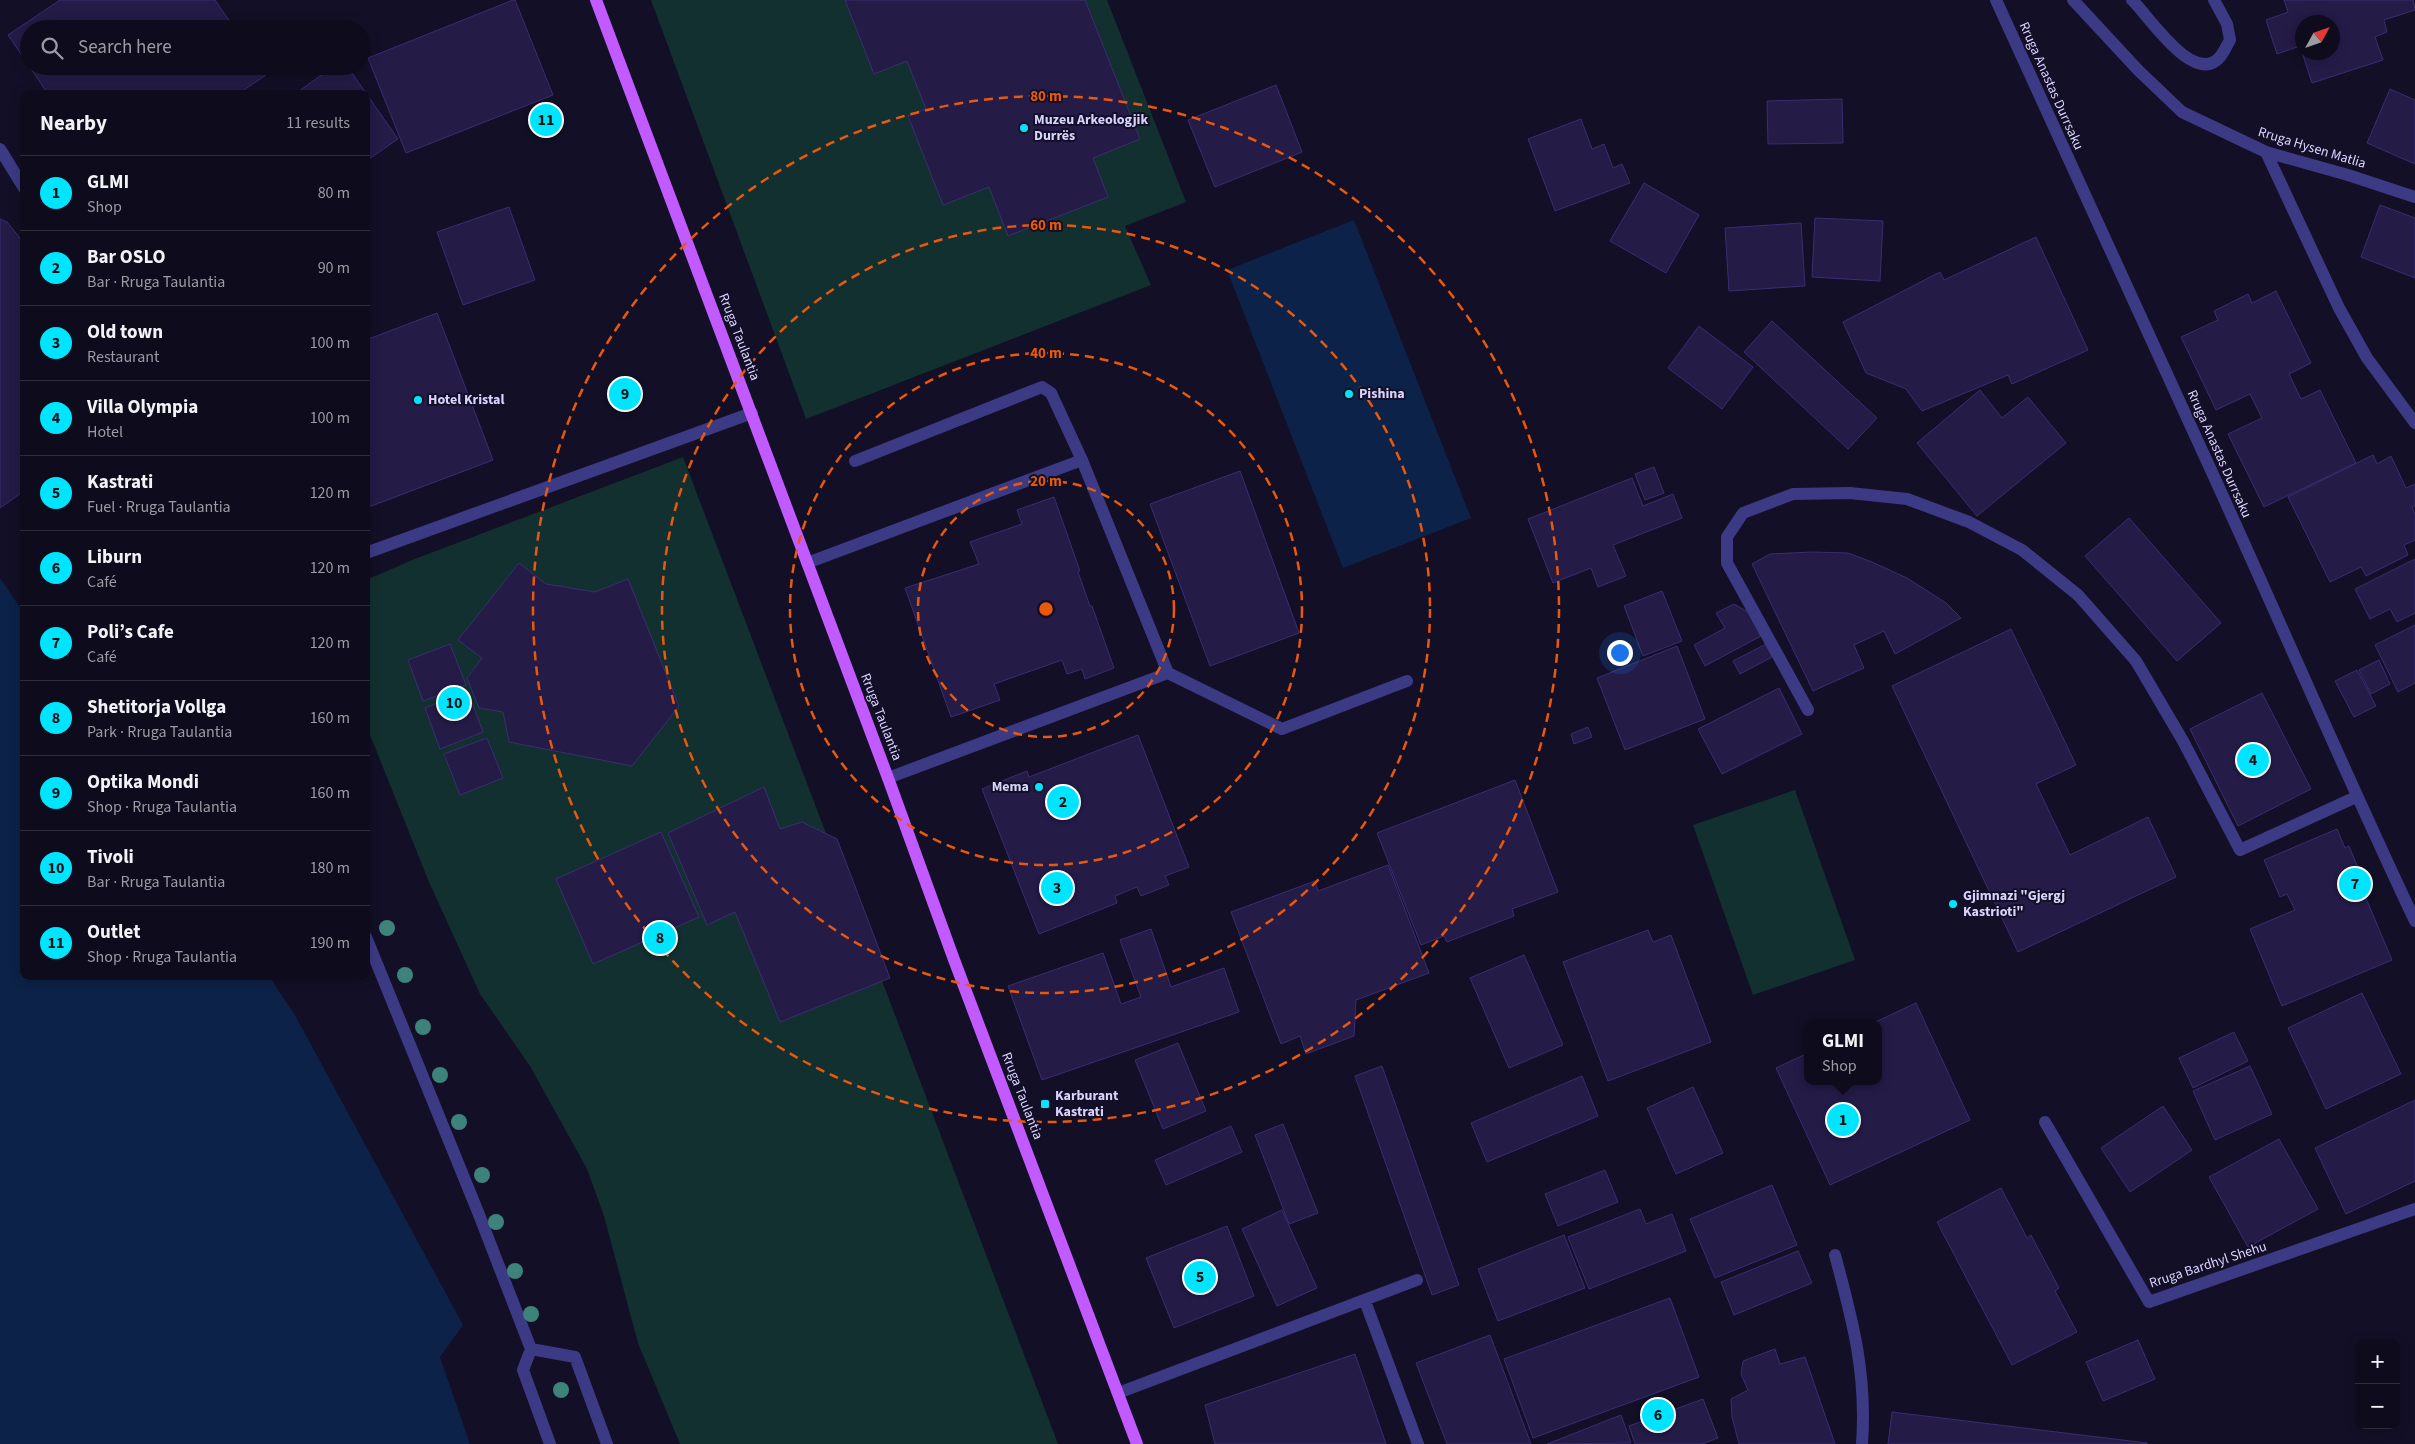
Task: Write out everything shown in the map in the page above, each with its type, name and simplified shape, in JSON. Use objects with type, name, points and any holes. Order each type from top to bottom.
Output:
[{"type":"main road","name":"Rruga Taulantia","points":[[596,0],[888,778],[952,957],[1137,1444]]},
{"type":"street","name":"Rruga Anastas Durrsaku","points":[[1996,0],[2118,271],[2200,445],[2356,797],[2415,921]]},
{"type":"street","name":"Rruga Hysen Matlia","points":[[2073,0],[2138,70],[2182,112],[2266,152],[2348,175],[2415,197]]},
{"type":"street","points":[[2132,0],[2173,48],[2196,63],[2209,64],[2220,57],[2230,40],[2227,24],[2214,0]]},
{"type":"street","points":[[0,149],[20,182]]},
{"type":"street","points":[[2266,152],[2339,308],[2367,358],[2415,423]]},
{"type":"street","points":[[855,461],[1042,387],[1051,393],[1082,460],[1168,673],[1282,729],[1407,681]]},
{"type":"street","points":[[370,553],[752,413]]},
{"type":"street","points":[[807,563],[1082,460]]},
{"type":"street","points":[[1808,710],[1727,563],[1727,537],[1743,512],[1793,494],[1850,493],[1907,499],[1969,522],[2022,550],[2078,596],[2136,661],[2183,741],[2240,850],[2356,797]]},
{"type":"street","points":[[888,778],[1168,673]]},
{"type":"street","points":[[370,946],[478,1212],[531,1349],[523,1370],[550,1444]]},
{"type":"street","name":"Rruga Bardhyl Shehu","points":[[2045,1122],[2149,1302],[2415,1209]]},
{"type":"street","points":[[1835,1256],[1856,1337],[1864,1393],[1862,1444]]},
{"type":"street","points":[[1118,1393],[1417,1280]]},
{"type":"street","points":[[1365,1300],[1418,1444]]},
{"type":"street","points":[[531,1349],[575,1357],[607,1444]]},
{"type":"green space","points":[[651,0],[1107,0],[1186,202],[1125,226],[1151,285],[806,419]]},
{"type":"green space","points":[[683,457],[1058,1444],[680,1444],[638,1343],[604,1216],[587,1169],[530,1066],[480,994],[429,882],[370,735],[370,578],[415,559]]},
{"type":"green space","points":[[1795,790],[1855,960],[1753,995],[1693,825]]},
{"type":"water","name":"Pishina","points":[[1354,220],[1471,518],[1343,568],[1227,270]]},
{"type":"water","points":[[0,578],[20,607],[20,980],[272,980],[296,1017],[463,1325],[440,1357],[470,1444],[0,1444]]},
{"type":"building","points":[[60,0],[215,0],[229,20],[30,20]]},
{"type":"building","points":[[515,0],[553,95],[406,153],[370,63],[370,57]]},
{"type":"building","name":"Muzeu Arkeologjik Durrës","points":[[845,0],[1085,0],[1140,139],[1093,158],[1108,197],[1008,236],[989,187],[943,205],[908,116],[926,109],[907,61],[874,74]]},
{"type":"building","points":[[2284,0],[2413,0],[2415,10],[2384,20],[2387,32],[2375,37],[2383,60],[2312,83],[2305,60],[2340,60],[2340,15],[2295,15],[2295,48],[2277,54],[2266,20],[2288,12]]},
{"type":"building","points":[[20,27],[20,53],[8,35]]},
{"type":"building","points":[[35,75],[266,75],[244,90],[45,90]]},
{"type":"building","points":[[321,75],[353,75],[364,90],[301,90]]},
{"type":"building","points":[[1276,85],[1302,152],[1215,187],[1188,120]]},
{"type":"building","points":[[2390,89],[2415,100],[2415,164],[2367,143]]},
{"type":"building","points":[[370,99],[398,139],[370,158]]},
{"type":"building","points":[[1842,99],[1843,143],[1768,144],[1767,101]]},
{"type":"building","points":[[1581,119],[1592,149],[1604,144],[1613,168],[1622,164],[1630,183],[1555,211],[1528,139]]},
{"type":"building","points":[[1644,183],[1699,215],[1666,273],[1610,241]]},
{"type":"building","points":[[2380,205],[2415,218],[2415,278],[2361,257]]},
{"type":"building","points":[[509,207],[535,280],[463,305],[437,232]]},
{"type":"building","points":[[1815,218],[1883,221],[1880,281],[1812,277]]},
{"type":"building","points":[[0,219],[7,222],[20,238],[20,494],[0,508]]},
{"type":"building","points":[[1801,223],[1805,286],[1729,291],[1725,228]]},
{"type":"building","points":[[2036,237],[2088,350],[2012,384],[2008,375],[1922,411],[1906,389],[1866,373],[1843,322],[1940,272],[1944,280]]},
{"type":"building","points":[[2276,291],[2311,363],[2289,374],[2301,399],[2320,390],[2356,463],[2264,507],[2228,434],[2262,418],[2250,394],[2216,410],[2181,337],[2218,320],[2214,311],[2248,294],[2252,303]]},
{"type":"building","name":"Hotel Kristal","points":[[437,313],[493,460],[370,506],[370,338]]},
{"type":"building","points":[[1772,321],[1877,418],[1848,449],[1744,352]]},
{"type":"building","points":[[1699,326],[1753,367],[1722,409],[1668,368]]},
{"type":"building","points":[[1980,390],[2002,418],[2028,397],[2066,443],[1977,516],[1917,443]]},
{"type":"building","points":[[2373,455],[2377,464],[2391,456],[2406,488],[2415,484],[2415,506],[2412,507],[2415,514],[2415,540],[2404,545],[2408,555],[2366,576],[2361,567],[2330,582],[2288,497]]},
{"type":"building","points":[[1654,467],[1664,493],[1645,500],[1635,474]]},
{"type":"building","points":[[1240,471],[1299,633],[1210,666],[1150,504]]},
{"type":"building","points":[[1632,478],[1643,506],[1673,494],[1682,518],[1613,545],[1626,576],[1598,587],[1591,568],[1553,583],[1528,519]]},
{"type":"building","points":[[1054,497],[1080,571],[1078,572],[1114,668],[1085,679],[1082,669],[1067,674],[1062,660],[994,684],[1000,700],[951,717],[905,588],[979,564],[970,542],[1022,524],[1017,510]]},
{"type":"building","points":[[2129,518],[2221,623],[2177,661],[2085,556]]},
{"type":"building","points":[[1848,553],[1872,562],[1907,578],[1946,603],[1961,618],[1895,654],[1884,631],[1854,645],[1864,668],[1813,691],[1752,564],[1770,554]]},
{"type":"building","points":[[2415,559],[2415,613],[2397,622],[2390,609],[2370,619],[2355,589]]},
{"type":"building","points":[[519,563],[546,584],[595,592],[628,579],[679,706],[632,766],[509,742],[503,712],[479,708],[467,678],[482,658],[458,640]]},
{"type":"building","points":[[1662,591],[1682,641],[1643,656],[1624,606]]},
{"type":"building","points":[[1734,604],[1748,612],[1761,636],[1705,666],[1694,645],[1725,628],[1716,613]]},
{"type":"building","points":[[2415,625],[2415,683],[2398,692],[2375,645]]},
{"type":"building","points":[[2011,629],[2076,765],[2036,784],[2070,855],[2148,817],[2176,877],[2018,952],[1892,686]]},
{"type":"building","points":[[450,644],[466,685],[423,701],[408,660]]},
{"type":"building","points":[[1766,644],[1772,657],[1740,674],[1733,661]]},
{"type":"building","points":[[1677,646],[1705,719],[1625,750],[1597,678]]},
{"type":"building","points":[[2379,660],[2390,684],[2371,694],[2359,670]]},
{"type":"building","points":[[2357,670],[2376,706],[2354,717],[2335,681]]},
{"type":"building","points":[[1779,688],[1802,734],[1722,774],[1698,729]]},
{"type":"building","points":[[468,691],[483,732],[440,749],[425,708]]},
{"type":"building","points":[[2262,693],[2311,789],[2238,826],[2190,729]]},
{"type":"building","points":[[1588,727],[1592,737],[1574,744],[1571,734]]},
{"type":"building","points":[[1138,735],[1189,867],[1165,876],[1169,885],[1141,896],[1137,887],[1115,896],[1117,903],[1039,934],[982,789],[1027,771],[1029,777]]},
{"type":"building","points":[[487,738],[503,778],[460,795],[444,754]]},
{"type":"building","points":[[1515,780],[1558,892],[1512,909],[1514,916],[1447,942],[1444,936],[1421,945],[1377,833]]},
{"type":"building","points":[[764,787],[780,829],[802,822],[837,839],[890,978],[780,1022],[735,912],[707,925],[668,833]]},
{"type":"building","points":[[2337,829],[2345,848],[2349,846],[2361,875],[2357,877],[2392,960],[2282,1006],[2250,929],[2295,910],[2287,894],[2280,897],[2264,860]]},
{"type":"building","points":[[661,832],[699,917],[593,964],[556,879]]},
{"type":"building","points":[[1388,865],[1429,973],[1356,1000],[1354,1036],[1306,1054],[1300,1036],[1281,1044],[1231,912],[1315,881],[1318,891]]},
{"type":"building","points":[[1151,929],[1171,987],[1224,968],[1239,1012],[1042,1080],[1008,986],[1103,953],[1121,1004],[1141,997],[1120,940]]},
{"type":"building","points":[[1648,930],[1653,942],[1671,935],[1711,1042],[1608,1081],[1563,962]]},
{"type":"building","points":[[1524,955],[1563,1045],[1509,1068],[1470,978]]},
{"type":"building","points":[[2362,993],[2401,1074],[2326,1109],[2288,1028]]},
{"type":"building","points":[[1916,1003],[1970,1120],[1830,1185],[1776,1068],[1804,1055],[1804,1085],[1882,1085],[1882,1020],[1880,1020]]},
{"type":"building","points":[[2234,1032],[2248,1061],[2193,1088],[2179,1058]]},
{"type":"building","points":[[1178,1043],[1206,1111],[1163,1129],[1135,1060]]},
{"type":"building","points":[[1382,1066],[1459,1285],[1432,1295],[1355,1076]]},
{"type":"building","points":[[2250,1066],[2272,1114],[2215,1140],[2193,1091]]},
{"type":"building","points":[[1582,1076],[1598,1116],[1487,1162],[1471,1123]]},
{"type":"building","points":[[1693,1087],[1723,1153],[1676,1174],[1647,1108]]},
{"type":"building","points":[[2415,1100],[2415,1181],[2346,1214],[2315,1148]]},
{"type":"building","points":[[2163,1106],[2192,1150],[2130,1192],[2101,1148]]},
{"type":"building","points":[[1283,1124],[1318,1213],[1289,1224],[1255,1135]]},
{"type":"building","points":[[1231,1126],[1242,1152],[1166,1185],[1155,1160]]},
{"type":"building","points":[[2279,1139],[2318,1209],[2248,1247],[2209,1177]]},
{"type":"building","points":[[1605,1170],[1618,1202],[1558,1226],[1545,1194]]},
{"type":"building","points":[[1772,1185],[1797,1245],[1715,1278],[1690,1219]]},
{"type":"building","points":[[2001,1188],[2027,1238],[2031,1235],[2059,1288],[2055,1291],[2077,1332],[2012,1365],[1937,1222]]},
{"type":"building","points":[[1640,1209],[1646,1224],[1672,1214],[1686,1251],[1589,1289],[1568,1237]]},
{"type":"building","points":[[1282,1210],[1317,1288],[1277,1306],[1242,1229]]},
{"type":"building","points":[[1227,1226],[1254,1296],[1174,1328],[1146,1258]]},
{"type":"building","points":[[1564,1235],[1585,1288],[1498,1321],[1478,1269]]},
{"type":"building","points":[[1798,1251],[1812,1283],[1734,1315],[1721,1282]]},
{"type":"building","points":[[1670,1298],[1699,1377],[1533,1438],[1504,1359]]},
{"type":"building","points":[[1490,1335],[1531,1444],[1447,1444],[1416,1363]]},
{"type":"building","points":[[2138,1340],[2155,1379],[2103,1401],[2086,1362]]},
{"type":"building","points":[[1775,1349],[1780,1364],[1805,1357],[1835,1444],[1739,1444],[1732,1417],[1731,1399],[1748,1390],[1741,1374],[1743,1361]]},
{"type":"building","points":[[1355,1354],[1386,1444],[1215,1444],[1205,1405]]},
{"type":"building","points":[[1703,1399],[1718,1438],[1702,1444],[1635,1444],[1629,1426]]},
{"type":"building","points":[[1892,1412],[2147,1443],[2147,1444],[1888,1444]]},
{"type":"building","points":[[1621,1415],[1631,1443],[1547,1444]]},
{"type":"place","name":"Outlet","points":[[546,120]]},
{"type":"place","name":"Muzeu Arkeologjik Durrës","points":[[1024,128]]},
{"type":"place","name":"Optika Mondi","points":[[625,394]]},
{"type":"place","name":"Pishina","points":[[1349,394]]},
{"type":"place","name":"Hotel Kristal","points":[[418,400]]},
{"type":"place","name":"Tivoli","points":[[454,703]]},
{"type":"place","name":"Villa Olympia","points":[[2253,760]]},
{"type":"place","name":"Mema","points":[[1039,787]]},
{"type":"place","name":"Bar OSLO","points":[[1063,802]]},
{"type":"place","name":"Poli’s Cafe","points":[[2355,884]]},
{"type":"place","name":"Old town","points":[[1057,888]]},
{"type":"place","name":"Gjimnazi \"Gjergj Kastrioti\"","points":[[1953,904]]},
{"type":"place","name":"Shetitorja Vollga","points":[[660,938]]},
{"type":"place","name":"Karburant Kastrati","points":[[1045,1104]]},
{"type":"place","name":"GLMI","points":[[1843,1120]]},
{"type":"place","name":"Kastrati","points":[[1200,1277]]},
{"type":"place","name":"Liburn","points":[[1658,1415]]}]
